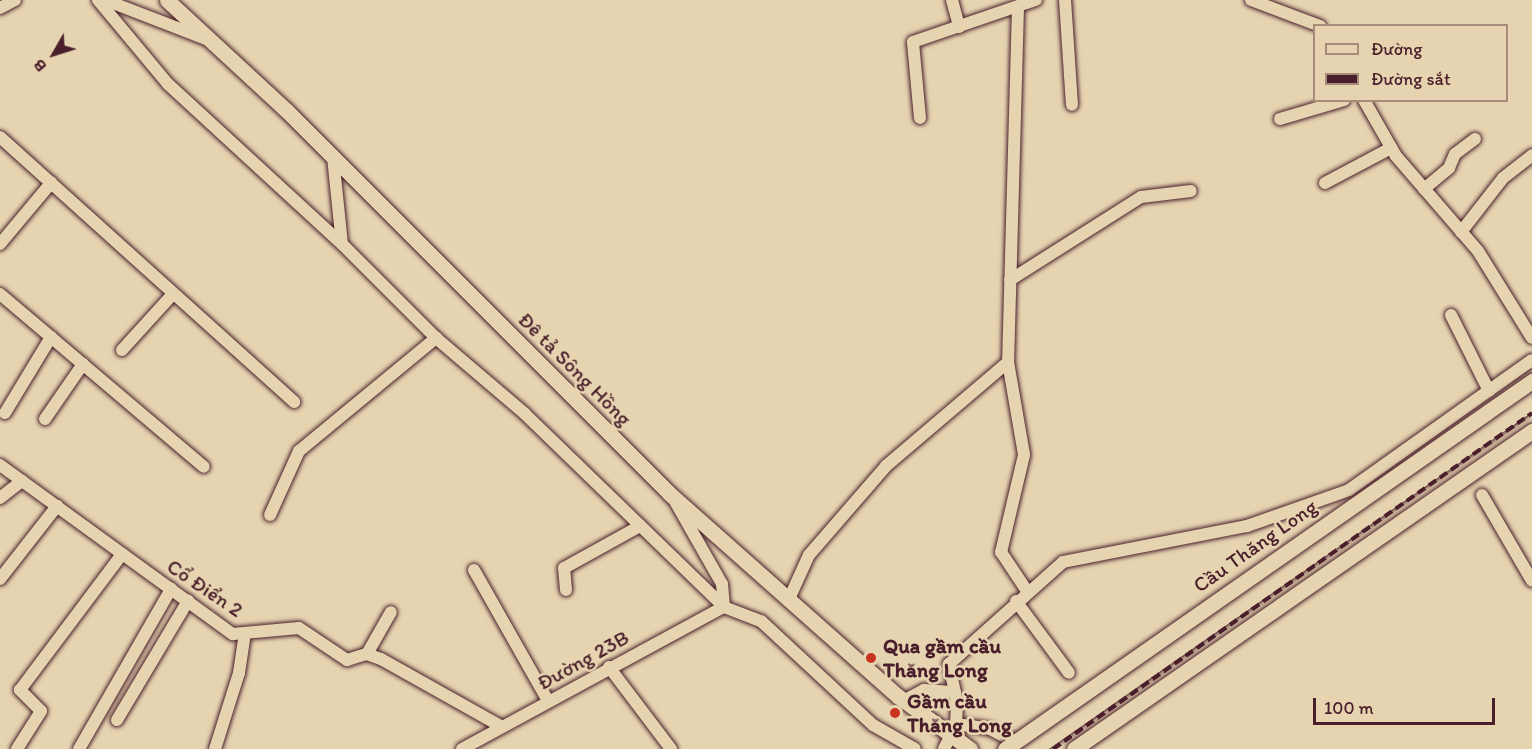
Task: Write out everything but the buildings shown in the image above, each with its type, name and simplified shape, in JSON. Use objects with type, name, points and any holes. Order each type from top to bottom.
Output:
[{"type":"highway","name":"Cầu Thăng Long","points":[[1033,749],[1532,401]]},
{"type":"main road","name":"Đê tả Sông Hồng","points":[[174,2],[206,39],[333,157],[670,494],[903,700],[955,729],[970,749]]},
{"type":"main road","name":"Cầu Thăng Long","points":[[1005,749],[1532,381]]},
{"type":"main road","points":[[1074,749],[1532,431]]},
{"type":"street","points":[[0,8],[15,0]]},
{"type":"street","points":[[98,0],[168,84],[342,244],[436,338],[524,413],[724,607],[761,621],[873,725],[915,749]]},
{"type":"street","points":[[105,0],[206,39]]},
{"type":"street","points":[[952,0],[959,27]]},
{"type":"street","points":[[920,118],[913,42],[1036,0]]},
{"type":"street","points":[[1065,0],[1072,105]]},
{"type":"street","points":[[1251,0],[1315,24]]},
{"type":"street","points":[[1018,7],[1008,362],[1024,455],[1001,552],[1027,591]]},
{"type":"street","points":[[1280,119],[1337,102]]},
{"type":"street","points":[[1365,102],[1391,148],[1478,251],[1532,338]]},
{"type":"street","points":[[0,137],[294,402]]},
{"type":"street","points":[[1424,189],[1449,168],[1455,153],[1475,139]]},
{"type":"street","points":[[1325,183],[1391,148]]},
{"type":"street","points":[[1461,232],[1503,178],[1532,155]]},
{"type":"street","points":[[333,157],[342,244]]},
{"type":"street","points":[[0,244],[51,183]]},
{"type":"street","points":[[1010,280],[1141,197],[1191,191]]},
{"type":"street","points":[[0,294],[204,467]]},
{"type":"street","points":[[122,350],[173,294]]},
{"type":"street","points":[[1451,315],[1490,391]]},
{"type":"street","points":[[5,413],[51,337]]},
{"type":"street","points":[[270,515],[300,451],[436,338]]},
{"type":"street","points":[[944,749],[955,729],[955,692],[949,664],[1027,591],[1063,562],[1247,526],[1349,490],[1532,360]]},
{"type":"street","points":[[789,599],[809,555],[886,466],[1008,362]]},
{"type":"street","points":[[45,419],[83,364]]},
{"type":"street","name":"Cổ Điển 2","points":[[0,465],[233,634],[299,628],[347,660],[367,654]]},
{"type":"street","points":[[0,498],[22,481]]},
{"type":"street","points":[[670,494],[722,584],[724,607]]},
{"type":"street","points":[[1482,495],[1532,581]]},
{"type":"street","points":[[0,579],[57,506]]},
{"type":"street","points":[[566,590],[564,568],[640,526]]},
{"type":"street","points":[[17,749],[41,711],[20,690],[122,554]]},
{"type":"street","points":[[474,570],[548,701]]},
{"type":"street","points":[[79,749],[171,589]]},
{"type":"street","points":[[117,720],[188,601]]},
{"type":"street","points":[[1016,601],[1069,673]]},
{"type":"street","name":"Đường 23B","points":[[462,749],[609,667],[724,607]]},
{"type":"street","points":[[391,612],[367,654],[502,727]]},
{"type":"street","points":[[215,749],[239,673],[245,633]]},
{"type":"street","points":[[609,667],[671,749]]},
{"type":"street","points":[[903,700],[924,690],[955,692]]},
{"type":"street","points":[[955,729],[990,729],[1028,749]]},
{"type":"railway","points":[[1053,749],[1532,413]]},
{"type":"place","name":"Qua gầm cầu Thăng Long","points":[[871,658]]},
{"type":"place","name":"Gầm cầu Thăng Long","points":[[895,713]]}]
